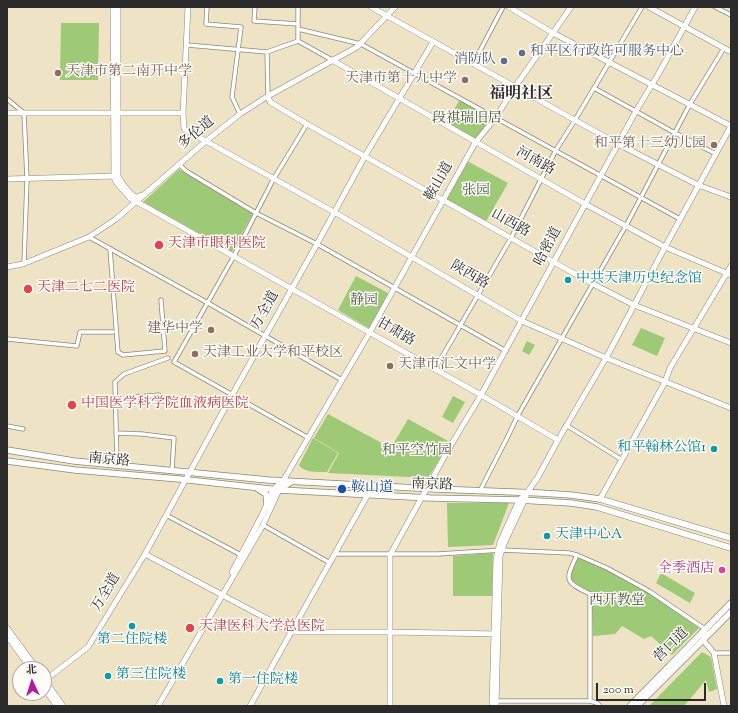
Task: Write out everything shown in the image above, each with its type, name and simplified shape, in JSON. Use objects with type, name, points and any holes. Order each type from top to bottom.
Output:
[{"type":"main road","name":"南京路","points":[[7,450],[74,461],[117,466],[282,481],[570,495],[600,499],[731,538]]},
{"type":"main road","name":"南京路","points":[[7,461],[75,470],[297,492],[571,503],[597,507],[731,548]]},
{"type":"main road","points":[[267,506],[278,490],[287,484],[296,482]]},
{"type":"main road","points":[[254,488],[266,494],[267,506]]},
{"type":"main road","name":"营口道","points":[[630,706],[731,603]]},
{"type":"main road","name":"营口道","points":[[637,706],[731,612]]},
{"type":"street","points":[[113,7],[116,176],[133,196],[137,197],[143,195]]},
{"type":"street","points":[[115,113],[118,7]]},
{"type":"street","points":[[7,113],[183,113],[188,7]]},
{"type":"street","points":[[208,7],[206,24],[241,27],[232,97],[240,114]]},
{"type":"street","points":[[255,7],[254,21],[298,24]]},
{"type":"street","points":[[298,7],[298,41]]},
{"type":"street","points":[[371,7],[618,144],[698,185],[731,197]]},
{"type":"street","points":[[382,7],[386,15]]},
{"type":"street","name":"多伦道","points":[[7,267],[24,264],[88,237],[116,219],[206,141],[240,114],[268,96],[361,44],[386,15],[395,7]]},
{"type":"street","points":[[473,64],[503,7]]},
{"type":"street","points":[[509,7],[553,33],[731,126],[606,358],[566,425],[538,477],[522,500],[499,550],[495,634],[494,704],[590,701],[597,703],[600,706]]},
{"type":"street","name":"鞍山道","points":[[158,706],[243,556],[263,525],[275,501],[282,481],[370,332],[475,143],[496,117],[514,87],[571,7]]},
{"type":"street","points":[[435,369],[459,325],[511,238],[556,150],[642,7]]},
{"type":"street","points":[[649,7],[731,52]]},
{"type":"street","name":"哈密道","points":[[390,555],[428,489],[448,450],[482,395],[636,111],[695,7]]},
{"type":"street","points":[[715,7],[731,15]]},
{"type":"street","points":[[298,29],[361,44],[680,219]]},
{"type":"street","points":[[187,44],[267,52],[298,41],[332,60]]},
{"type":"street","name":"万全道","points":[[52,674],[88,647],[144,554],[365,156],[433,42]]},
{"type":"street","points":[[480,491],[506,442],[517,417],[626,226],[690,104],[724,48]]},
{"type":"street","points":[[267,52],[268,96]]},
{"type":"street","name":"河南路","points":[[332,60],[475,143],[585,204],[665,247],[729,274]]},
{"type":"street","points":[[594,88],[716,154]]},
{"type":"street","name":"山西路","points":[[268,96],[270,102],[307,124],[593,284],[634,305],[731,343]]},
{"type":"street","points":[[7,99],[24,113],[27,179],[24,264]]},
{"type":"street","name":"陕西路","points":[[183,113],[184,129],[334,212],[522,321],[606,358],[731,408]]},
{"type":"street","points":[[307,124],[274,180],[234,256],[174,362],[308,437]]},
{"type":"street","points":[[180,164],[186,171],[256,213],[317,244],[506,351]]},
{"type":"street","points":[[7,180],[116,176]]},
{"type":"street","name":"甘肃路","points":[[116,176],[116,182],[130,198],[482,395],[558,440]]},
{"type":"street","points":[[88,237],[208,303],[342,380]]},
{"type":"street","points":[[110,249],[118,352],[123,356],[165,351],[161,300]]},
{"type":"street","points":[[600,499],[665,382],[670,368],[729,274],[731,266]]},
{"type":"street","points":[[7,339],[77,346],[80,332],[113,332]]},
{"type":"street","points":[[117,466],[115,382],[124,374],[168,358]]},
{"type":"street","points":[[115,399],[159,395]]},
{"type":"street","points":[[566,425],[622,460]]},
{"type":"street","points":[[7,426],[23,428]]},
{"type":"street","points":[[116,433],[142,434],[174,438],[172,471]]},
{"type":"street","points":[[275,501],[282,494],[297,492]]},
{"type":"street","points":[[250,706],[367,496]]},
{"type":"street","name":"鞍山道","points":[[243,556],[267,506]]},
{"type":"street","points":[[166,515],[243,556]]},
{"type":"street","points":[[263,525],[330,563]]},
{"type":"street","points":[[335,554],[438,554],[499,550],[570,553],[577,555],[606,568],[649,591],[705,629],[703,640],[714,653],[724,706]]},
{"type":"street","points":[[144,554],[292,632],[495,634]]},
{"type":"street","points":[[390,555],[390,706]]},
{"type":"street","points":[[577,555],[568,580],[570,584],[590,594],[590,701]]},
{"type":"street","name":"鞍山道","points":[[154,706],[221,594]]},
{"type":"street","points":[[7,628],[31,661]]},
{"type":"street","points":[[7,636],[25,661]]},
{"type":"street","points":[[714,653],[731,653]]},
{"type":"street","points":[[52,691],[63,706]]},
{"type":"green space","points":[[61,23],[99,23],[98,80],[60,80]]},
{"type":"green space","name":"段祺瑞旧居","points":[[460,99],[494,118],[477,142],[446,124]]},
{"type":"green space","name":"张园","points":[[467,161],[508,183],[485,223],[445,201]]},
{"type":"green space","points":[[179,169],[253,213],[232,252],[143,202]]},
{"type":"green space","name":"静园","points":[[356,276],[390,294],[370,329],[338,310]]},
{"type":"green space","points":[[641,328],[665,338],[657,356],[632,345]]},
{"type":"green space","points":[[527,341],[535,345],[529,355],[522,351]]},
{"type":"green space","points":[[453,396],[465,402],[453,423],[442,417]]},
{"type":"green space","name":"和平空竹园","points":[[328,414],[391,448],[408,419],[450,442],[428,478],[328,473],[339,453],[314,438]]},
{"type":"green space","points":[[313,438],[338,453],[327,472],[308,471],[301,468],[299,465]]},
{"type":"green space","points":[[447,503],[509,503],[493,545],[448,547]]},
{"type":"green space","points":[[493,553],[492,596],[453,596],[453,556]]},
{"type":"green space","name":"西开教堂","points":[[577,556],[606,569],[648,592],[699,628],[672,655],[651,636],[644,639],[622,626],[615,634],[593,636],[592,605],[594,595],[571,583],[569,574]]},
{"type":"green space","points":[[661,573],[695,593],[690,603],[656,583]]},
{"type":"green space","points":[[702,652],[711,657],[717,689],[709,692],[706,680],[685,705],[688,706],[649,706]]},
{"type":"place","name":"和平区行政许可服务中心","points":[[522,53]]},
{"type":"place","name":"消防队","points":[[504,61]]},
{"type":"place","name":"天津市第二南开中学","points":[[58,73]]},
{"type":"place","name":"天津市第十九中学","points":[[465,80]]},
{"type":"place","name":"和平第十三幼儿园","points":[[714,145]]},
{"type":"place","name":"天津市眼科医院","points":[[159,245]]},
{"type":"place","name":"中共天津历史纪念馆","points":[[568,280]]},
{"type":"place","name":"天津二七二医院","points":[[28,289]]},
{"type":"place","name":"建华中学","points":[[211,330]]},
{"type":"place","name":"天津工业大学和平校区","points":[[195,354]]},
{"type":"place","name":"天津市汇文中学","points":[[390,366]]},
{"type":"place","name":"中国医学科学院血液病医院","points":[[72,405]]},
{"type":"place","name":"和平翰林公馆1","points":[[714,449]]},
{"type":"place","name":"鞍山道","points":[[342,489]]},
{"type":"place","name":"天津中心A","points":[[547,536]]},
{"type":"place","name":"全季酒店","points":[[722,570]]},
{"type":"place","name":"第二住院楼","points":[[132,626]]},
{"type":"place","name":"天津医科大学总医院","points":[[190,628]]},
{"type":"place","name":"第三住院楼","points":[[108,676]]},
{"type":"place","name":"第一住院楼","points":[[220,681]]},
{"type":"district","name":"福明社区","points":[[521,95]]}]
